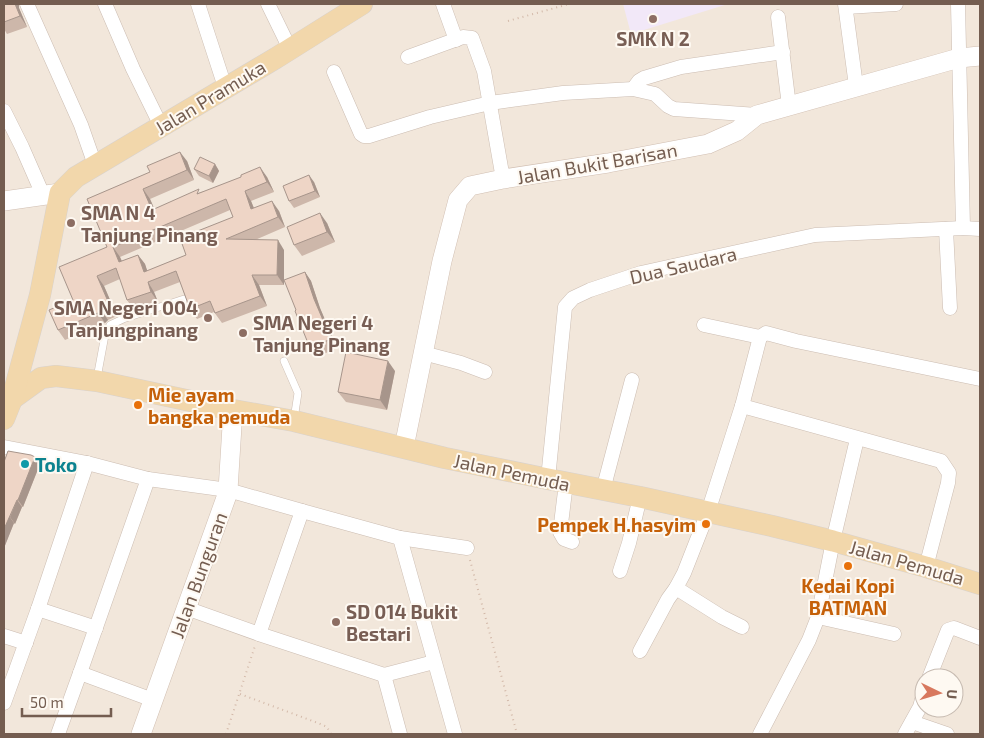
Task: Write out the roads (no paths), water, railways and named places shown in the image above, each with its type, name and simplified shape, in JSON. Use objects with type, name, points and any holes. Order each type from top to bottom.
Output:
[{"type":"main road","name":"Jalan Pramuka","points":[[52,194],[76,177],[362,4]]},
{"type":"main road","points":[[4,419],[12,399],[40,295],[52,194]]},
{"type":"main road","points":[[21,364],[32,374],[41,378]]},
{"type":"main road","name":"Jalan Pemuda","points":[[41,378],[56,376],[97,381],[294,421],[445,458],[640,497],[772,526],[926,566],[980,584]]},
{"type":"main road","points":[[12,399],[41,378]]},
{"type":"street","points":[[27,4],[81,125],[96,165]]},
{"type":"street","points":[[105,4],[133,69],[161,126]]},
{"type":"street","points":[[198,4],[225,88]]},
{"type":"street","points":[[268,4],[290,49]]},
{"type":"street","points":[[443,4],[456,40]]},
{"type":"street","points":[[856,86],[846,6],[896,4]]},
{"type":"street","points":[[958,4],[963,228]]},
{"type":"street","points":[[778,18],[790,106]]},
{"type":"street","points":[[408,57],[463,37],[472,38],[484,70],[503,179]]},
{"type":"street","points":[[633,89],[644,78],[681,68],[783,52]]},
{"type":"street","name":"Jalan Bukit Barisan","points":[[404,448],[442,261],[458,200],[470,186],[708,144],[737,131],[757,115],[959,58],[980,56]]},
{"type":"street","points":[[334,72],[364,136],[430,117],[490,103],[564,93],[633,89],[655,94],[668,106],[674,108],[757,115]]},
{"type":"street","points":[[4,111],[22,146],[52,194],[4,202]]},
{"type":"street","points":[[946,228],[950,308]]},
{"type":"street","name":"Dua Saudara","points":[[572,542],[564,539],[560,532],[557,481],[565,307],[573,298],[590,290],[641,273],[815,235],[946,228],[980,229]]},
{"type":"street","points":[[704,325],[760,337],[766,334],[796,342],[980,379]]},
{"type":"street","points":[[640,651],[684,573],[708,512],[742,406],[760,337]]},
{"type":"street","points":[[423,353],[485,372]]},
{"type":"street","points":[[603,490],[632,380]]},
{"type":"street","points":[[742,406],[941,462],[949,473],[948,483],[926,566]]},
{"type":"street","name":"Jalan Bunguran","points":[[141,734],[228,490],[233,410]]},
{"type":"street","points":[[760,734],[809,640],[818,617],[833,541],[857,439]]},
{"type":"street","points":[[4,447],[87,463],[148,479],[228,490],[400,538],[467,548]]},
{"type":"street","points":[[4,703],[87,463]]},
{"type":"street","points":[[58,734],[148,479]]},
{"type":"street","points":[[620,571],[640,497]]},
{"type":"street","points":[[259,634],[302,511]]},
{"type":"street","points":[[400,538],[455,734]]},
{"type":"street","points":[[676,588],[742,627]]},
{"type":"street","points":[[186,608],[384,675],[434,662]]},
{"type":"street","points":[[38,609],[96,628]]},
{"type":"street","points":[[818,617],[894,634]]},
{"type":"street","points":[[933,668],[948,630],[954,628],[980,638]]},
{"type":"street","points":[[4,636],[26,643]]},
{"type":"street","points":[[80,673],[153,700]]},
{"type":"street","points":[[384,675],[400,734]]},
{"type":"street","points":[[908,728],[947,734]]},
{"type":"lane","points":[[97,381],[105,335],[110,325],[184,299]]},
{"type":"lane","points":[[284,360],[298,393],[294,421]]},
{"type":"place","name":"SMK N 2","points":[[653,19]]},
{"type":"place","name":"SMA N 4 Tanjung Pinang","points":[[71,223]]},
{"type":"place","name":"SMA Negeri 004 Tanjungpinang","points":[[208,318]]},
{"type":"place","name":"SMA Negeri 4 Tanjung Pinang","points":[[243,333]]},
{"type":"place","name":"Mie ayam bangka pemuda","points":[[138,405]]},
{"type":"place","name":"Toko","points":[[25,464]]},
{"type":"place","name":"Pempek H.hasyim","points":[[706,524]]},
{"type":"place","name":"Kedai Kopi BATMAN","points":[[848,566]]},
{"type":"place","name":"SD 014 Bukit Bestari","points":[[336,622]]}]
